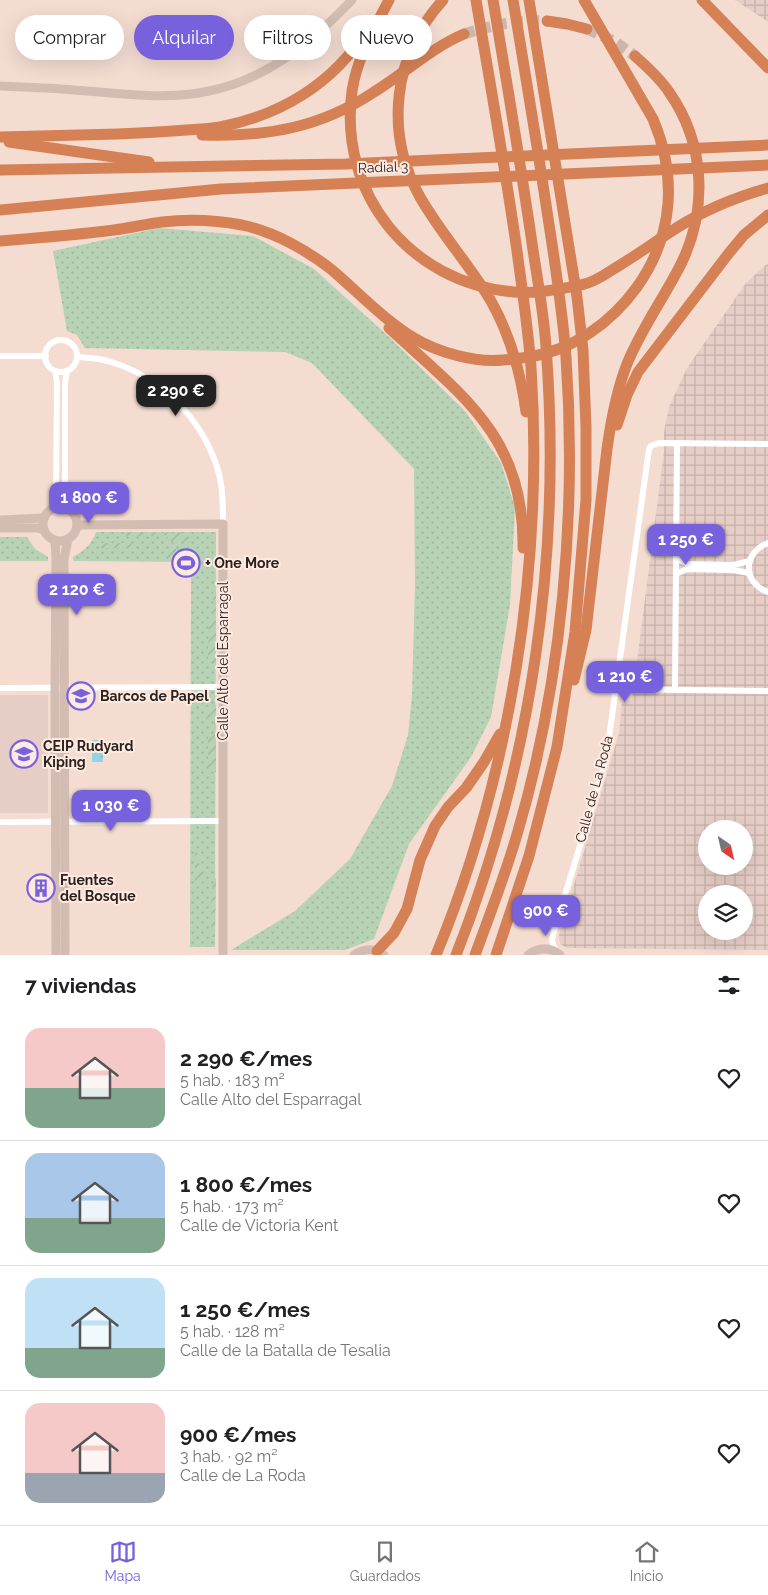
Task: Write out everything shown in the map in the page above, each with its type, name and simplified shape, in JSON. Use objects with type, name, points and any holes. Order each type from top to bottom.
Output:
[{"type":"highway","points":[[0,139],[144,133],[219,127],[267,114],[292,102],[334,71],[363,36],[384,0]]},
{"type":"highway","points":[[389,0],[362,54],[352,90],[351,137],[359,173],[374,206],[391,230],[406,246],[446,274],[467,283],[490,289],[515,292],[541,292],[584,284],[603,275],[679,226],[713,208],[743,195],[768,188]]},
{"type":"highway","points":[[443,0],[425,21],[414,40],[407,58],[400,87],[398,110],[400,136],[410,176],[420,197],[491,301],[513,351],[519,372],[528,426],[532,502]]},
{"type":"highway","points":[[436,955],[481,826],[506,724],[521,636],[532,502],[533,426],[531,369],[522,284],[476,0]]},
{"type":"highway","points":[[456,955],[496,840],[516,766],[538,636],[545,574],[549,504],[550,424],[546,344],[527,203],[493,0]]},
{"type":"highway","points":[[475,955],[499,892],[535,766],[554,666],[564,576],[569,501],[569,424],[566,357],[558,279],[513,0]]},
{"type":"highway","points":[[529,0],[577,297],[583,350],[586,427],[586,500],[575,632],[557,748]]},
{"type":"highway","points":[[0,241],[114,230],[164,222],[200,220],[244,226],[270,234],[316,258],[389,321],[415,339],[449,353],[501,361],[544,354],[568,345],[592,332],[612,315],[630,297],[644,277],[657,250],[665,224],[668,192],[665,156],[653,119],[584,0]]},
{"type":"highway","points":[[702,0],[768,68]]},
{"type":"highway","points":[[547,21],[587,30]]},
{"type":"highway","points":[[144,133],[231,136],[292,128],[320,120],[343,111],[375,92],[447,41],[464,34]]},
{"type":"highway","points":[[495,955],[529,856],[586,630],[610,432],[619,388],[638,340],[680,266],[690,244],[699,200],[697,160],[686,122],[669,92],[635,56]]},
{"type":"highway","points":[[0,139],[183,168]]},
{"type":"highway","name":"Radial 3","points":[[0,170],[346,164],[768,145]]},
{"type":"highway","name":"Radial 3","points":[[0,210],[221,189],[768,164]]},
{"type":"highway","points":[[598,528],[606,496],[615,431],[627,395],[638,372],[744,234],[768,215]]},
{"type":"highway","points":[[332,270],[354,295],[464,397],[480,415],[499,443],[513,473],[523,537],[521,636]]},
{"type":"highway","points":[[380,953],[394,934],[407,908],[420,860],[435,826],[448,806],[466,788],[506,724]]},
{"type":"main road","points":[[0,86],[41,87],[149,96],[210,91],[246,79],[264,71],[283,59],[308,41],[352,0]]},
{"type":"main road","points":[[54,508],[67,508],[74,515],[77,524],[75,533],[64,541],[54,540],[44,530],[44,518],[54,508]]},
{"type":"main road","points":[[0,520],[44,518]]},
{"type":"main road","points":[[77,524],[223,524]]},
{"type":"main road","name":"Calle Alto del Esparragal","points":[[222,955],[223,524]]},
{"type":"main road","points":[[0,528],[38,528],[44,530]]},
{"type":"main road","points":[[56,955],[65,689],[64,559],[68,539]]},
{"type":"main road","points":[[54,540],[56,558],[55,689],[65,955]]},
{"type":"main road","points":[[528,955],[541,949],[548,949],[557,953]]},
{"type":"main road","points":[[354,955],[365,950],[380,953]]},
{"type":"street","points":[[54,508],[56,501],[57,393],[55,371],[48,365],[46,356],[49,346],[61,341],[71,345],[76,351],[77,357],[74,365],[67,371],[55,371]]},
{"type":"street","points":[[0,356],[46,356]]},
{"type":"street","name":"Calle Alto del Esparragal","points":[[77,357],[111,362],[134,371],[156,384],[180,405],[195,423],[207,443],[217,467],[222,492],[223,524]]},
{"type":"street","points":[[67,371],[65,384],[65,495],[67,508]]},
{"type":"street","name":"Calle de La Roda","points":[[557,953],[552,940],[554,930],[607,752],[647,455],[651,446],[659,443],[677,443]]},
{"type":"street","points":[[675,690],[677,443],[768,444]]},
{"type":"street","points":[[768,543],[757,549],[750,562],[749,573],[755,585],[768,592]]},
{"type":"street","points":[[676,558],[680,562],[688,564],[733,565],[750,562]]},
{"type":"street","points":[[676,574],[688,569],[733,570],[749,573]]},
{"type":"street","points":[[0,688],[223,687]]},
{"type":"street","points":[[616,689],[768,691]]},
{"type":"street","points":[[0,822],[222,821]]},
{"type":"shaded area","points":[[735,0],[768,0],[768,22]]},
{"type":"shaded area","points":[[768,263],[768,950],[567,948],[560,944],[559,935],[619,733],[622,701],[632,700],[664,451],[664,432],[669,407],[687,368],[746,283]]},
{"type":"shaded area","name":"CEIP Rudyard Kiping","points":[[0,695],[48,695],[48,813],[0,813]]},
{"type":"green space","points":[[159,228],[253,236],[314,269],[388,336],[465,411],[501,463],[515,507],[510,605],[491,717],[471,757],[409,844],[374,939],[345,950],[231,950],[295,911],[350,859],[392,786],[408,735],[412,695],[415,583],[414,469],[312,363],[285,352],[85,348],[77,335],[67,331],[53,251]]},
{"type":"green space","points":[[96,532],[216,532],[215,947],[190,947],[191,562],[73,561],[73,557],[87,547]]},
{"type":"green space","points":[[126,532],[187,533],[187,541],[168,541],[167,535],[126,537]]},
{"type":"green space","points":[[0,537],[27,537],[35,549],[48,557],[48,561],[0,561]]},
{"type":"green space","points":[[100,543],[131,543],[131,548],[100,548]]},
{"type":"green space","points":[[168,549],[187,549],[187,557],[163,557],[164,554],[168,554]]},
{"type":"green space","points":[[213,590],[216,590],[216,670],[213,670],[213,658],[208,658],[209,619],[213,619]]},
{"type":"green space","points":[[206,705],[216,705],[216,730],[214,729],[214,720],[206,720]]},
{"type":"green space","points":[[208,734],[216,734],[216,772],[208,772]]},
{"type":"green space","points":[[195,845],[197,845],[197,853],[199,854],[199,867],[202,867],[202,883],[197,883],[197,890],[195,890]]},
{"type":"green space","points":[[214,878],[216,878],[215,937],[211,937],[212,885],[214,884]]},
{"type":"water","points":[[92,740],[103,740],[103,762],[92,762]]},
{"type":"tunnel","points":[[464,34],[505,24],[525,21],[547,21]]},
{"type":"tunnel","points":[[587,29],[614,41],[635,56]]},
{"type":"place","name":"+ One More","points":[[186,563]]},
{"type":"place","name":"Barcos de Papel","points":[[81,696]]},
{"type":"place","name":"CEIP Rudyard Kiping","points":[[24,754]]},
{"type":"place","name":"Fuentes del Bosque","points":[[41,888]]}]
